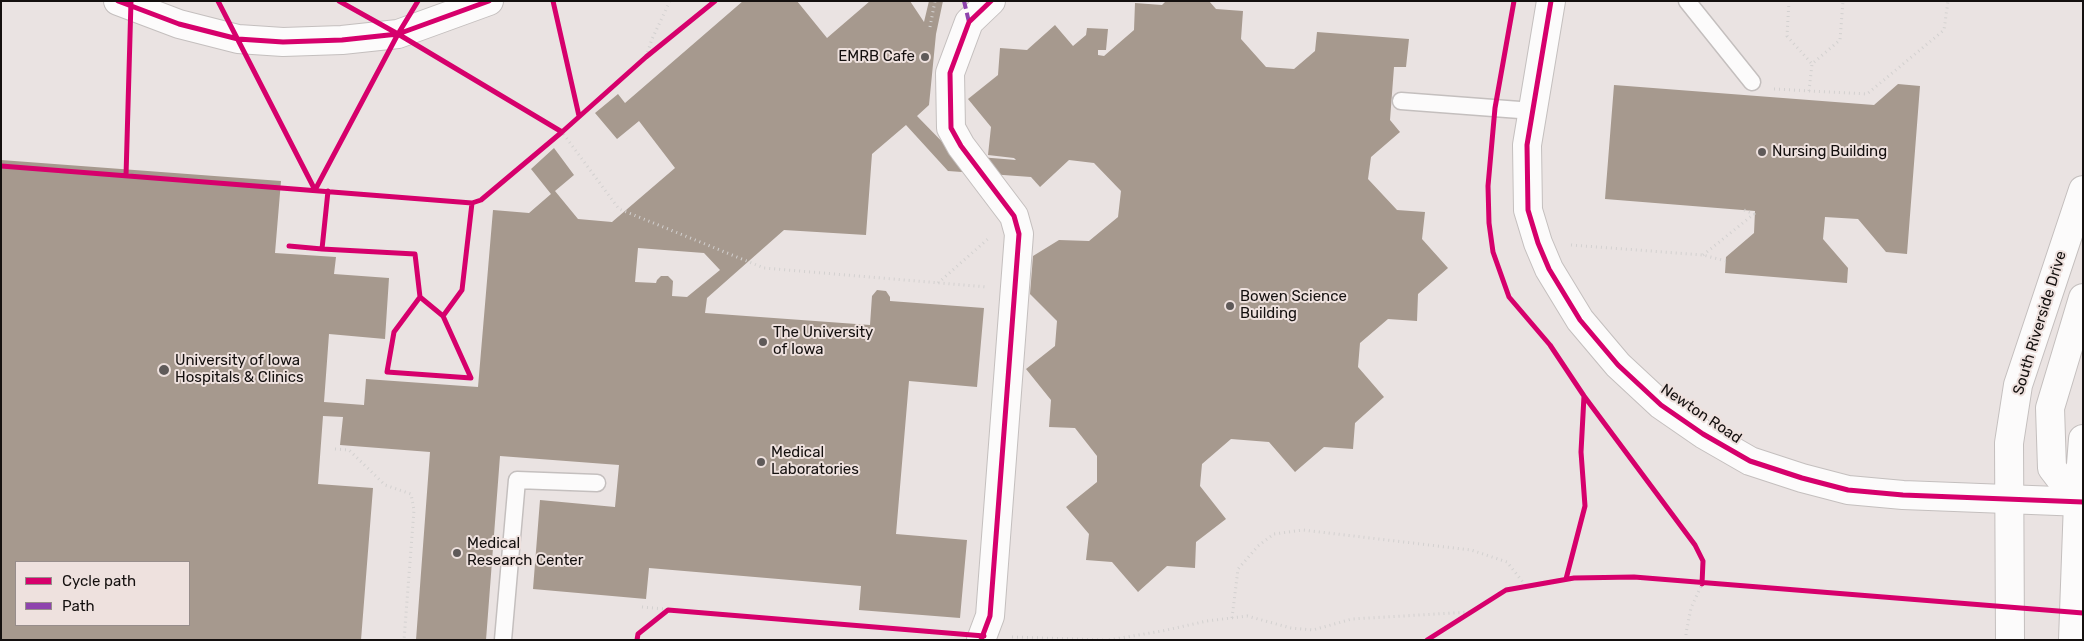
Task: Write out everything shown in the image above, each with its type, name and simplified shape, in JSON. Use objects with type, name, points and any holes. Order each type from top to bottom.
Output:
[{"type":"street","points":[[124,4],[179,24],[238,39],[283,42],[342,40],[398,34],[488,1]]},
{"type":"street","points":[[982,638],[990,616],[1019,234],[1014,216],[961,146],[951,128],[950,73],[967,12],[991,1]]},
{"type":"street","name":"Newton Road","points":[[1552,1],[1528,145],[1528,210],[1538,243],[1549,269],[1580,320],[1618,365],[1661,405],[1703,434],[1750,461],[1802,478],[1848,490],[1903,495],[2080,502]]},
{"type":"street","name":"South Riverside Drive","points":[[2010,640],[2008,442],[2018,385],[2083,190]]},
{"type":"street","points":[[2080,502],[2052,468],[2050,408],[2083,298]]},
{"type":"street","points":[[2073,640],[2083,439]]},
{"type":"lane","points":[[1687,1],[1759,85]]},
{"type":"lane","points":[[1401,101],[1533,111]]},
{"type":"lane","points":[[503,640],[517,480],[597,483]]},
{"type":"path","points":[[553,1],[579,116]]},
{"type":"path","points":[[646,57],[652,39],[670,1]]},
{"type":"path","points":[[930,27],[935,1]]},
{"type":"path","points":[[1789,1],[1787,36],[1812,64]]},
{"type":"path","points":[[1809,91],[1812,64],[1840,40],[1843,1]]},
{"type":"path","points":[[1759,85],[1809,91],[1867,94],[1944,30],[1948,1]]},
{"type":"path","points":[[124,4],[126,176]]},
{"type":"path","points":[[315,190],[398,34],[562,132],[619,209],[764,268],[1016,290]]},
{"type":"path","points":[[238,39],[315,190]]},
{"type":"path","points":[[1,166],[472,203],[462,290],[442,316]]},
{"type":"path","points":[[322,249],[328,191]]},
{"type":"path","points":[[1703,255],[1754,214],[1744,210]]},
{"type":"path","points":[[938,283],[1014,216]]},
{"type":"path","points":[[1538,243],[1703,255],[1726,261]]},
{"type":"path","points":[[289,246],[415,254],[420,297],[442,316],[471,378],[388,372],[394,332],[420,297]]},
{"type":"path","points":[[335,449],[349,450],[385,485],[411,494],[414,510],[404,640]]},
{"type":"path","points":[[1232,618],[1238,569],[1258,546],[1274,534],[1303,530],[1471,550],[1507,562],[1526,586]]},
{"type":"path","points":[[1686,640],[1691,608],[1702,584],[1692,583]]},
{"type":"path","points":[[1519,587],[1534,585]]},
{"type":"path","points":[[642,607],[982,638],[1104,640]]},
{"type":"path","points":[[1454,621],[1477,607]]},
{"type":"path","points":[[638,634],[668,610]]},
{"type":"path","points":[[1109,640],[1207,621],[1247,616],[1291,628],[1313,630],[1352,619],[1470,612]]},
{"type":"building","points":[[743,1],[797,1],[827,38],[870,1],[910,1],[924,22],[929,1],[943,1],[936,34],[929,105],[917,116],[955,155],[1016,160],[1014,158],[988,155],[991,127],[968,99],[998,75],[1000,48],[1027,50],[1055,25],[1073,46],[1086,35],[1087,28],[1108,29],[1106,50],[1098,50],[1098,55],[1104,56],[1134,30],[1135,3],[1162,5],[1166,1],[1209,1],[1216,9],[1243,11],[1241,39],[1266,67],[1294,69],[1315,51],[1317,32],[1409,39],[1406,67],[1394,67],[1390,120],[1400,132],[1371,157],[1368,179],[1397,210],[1425,212],[1422,239],[1448,268],[1418,294],[1417,321],[1388,319],[1360,343],[1358,367],[1384,397],[1355,423],[1353,449],[1324,447],[1295,472],[1269,442],[1231,439],[1202,464],[1200,486],[1226,519],[1196,542],[1195,568],[1167,566],[1138,592],[1112,562],[1086,560],[1089,534],[1066,507],[1097,482],[1097,456],[1075,428],[1049,427],[1051,400],[1026,369],[1055,346],[1057,321],[1030,294],[1033,256],[1059,240],[1089,241],[1118,217],[1121,191],[1094,163],[1069,160],[1040,187],[1031,177],[948,171],[906,125],[872,154],[866,235],[784,230],[707,298],[705,313],[870,325],[872,296],[877,290],[886,291],[890,301],[984,308],[977,387],[909,381],[896,534],[967,540],[960,618],[859,610],[861,586],[649,568],[646,599],[533,589],[540,500],[615,507],[619,465],[500,456],[486,640],[416,640],[430,452],[340,445],[343,417],[323,416],[318,484],[373,488],[361,640],[1,640],[1,160],[281,181],[275,253],[336,257],[334,274],[389,278],[385,339],[329,334],[324,402],[364,405],[366,379],[478,387],[493,210],[529,213],[551,194],[531,169],[554,148],[574,175],[555,191],[578,219],[612,222],[675,168],[639,121],[617,139],[595,113],[618,94],[625,103]],"holes":[[[638,248],[704,253],[720,270],[687,297],[672,296],[673,281],[668,276],[661,276],[656,283],[635,282]]]},
{"type":"building","name":"Nursing Building","points":[[1898,84],[1920,86],[1907,254],[1886,252],[1858,219],[1825,217],[1823,239],[1848,268],[1847,283],[1725,273],[1726,257],[1754,233],[1755,211],[1605,199],[1614,85],[1874,105]]},
{"type":"marked path","points":[[964,1],[969,22]]},
{"type":"cycle path","points":[[118,1],[179,24],[238,39],[283,42],[342,40],[398,34],[489,1]]},
{"type":"cycle path","points":[[126,176],[131,1]]},
{"type":"cycle path","points":[[218,1],[315,190],[398,34],[418,1]]},
{"type":"cycle path","points":[[339,1],[562,132]]},
{"type":"cycle path","points":[[553,1],[579,116]]},
{"type":"cycle path","points":[[1,166],[472,203],[481,200],[562,132],[646,57],[715,1]]},
{"type":"cycle path","points":[[981,640],[990,616],[1019,234],[1014,216],[961,146],[951,128],[950,73],[969,22],[991,1]]},
{"type":"cycle path","points":[[1514,1],[1495,108],[1488,186],[1489,223],[1493,252],[1509,297],[1550,345],[1584,396],[1695,545],[1703,561],[1702,584]]},
{"type":"cycle path","points":[[1551,1],[1527,145],[1528,210],[1538,243],[1549,269],[1580,320],[1618,365],[1661,405],[1703,434],[1750,461],[1802,478],[1848,490],[1903,495],[2083,502]]},
{"type":"cycle path","points":[[289,246],[322,249],[328,191]]},
{"type":"cycle path","points":[[443,316],[462,290],[472,203]]},
{"type":"cycle path","points":[[322,249],[415,254],[420,297],[394,332],[387,372],[471,378],[443,316],[420,297]]},
{"type":"cycle path","points":[[1566,579],[1585,506],[1581,452],[1584,396]]},
{"type":"cycle path","points":[[1427,640],[1506,590],[1574,578],[1634,577],[2083,613]]},
{"type":"cycle path","points":[[637,640],[638,634],[668,610],[984,636]]},
{"type":"place","name":"EMRB Cafe","points":[[925,57]]},
{"type":"place","name":"Nursing Building","points":[[1762,152]]},
{"type":"place","name":"Bowen Science Building","points":[[1230,306]]},
{"type":"place","name":"The University of Iowa","points":[[763,342]]},
{"type":"place","name":"University of Iowa Hospitals & Clinics","points":[[164,370]]},
{"type":"place","name":"Medical Laboratories","points":[[761,462]]},
{"type":"place","name":"Medical Research Center","points":[[457,553]]}]
